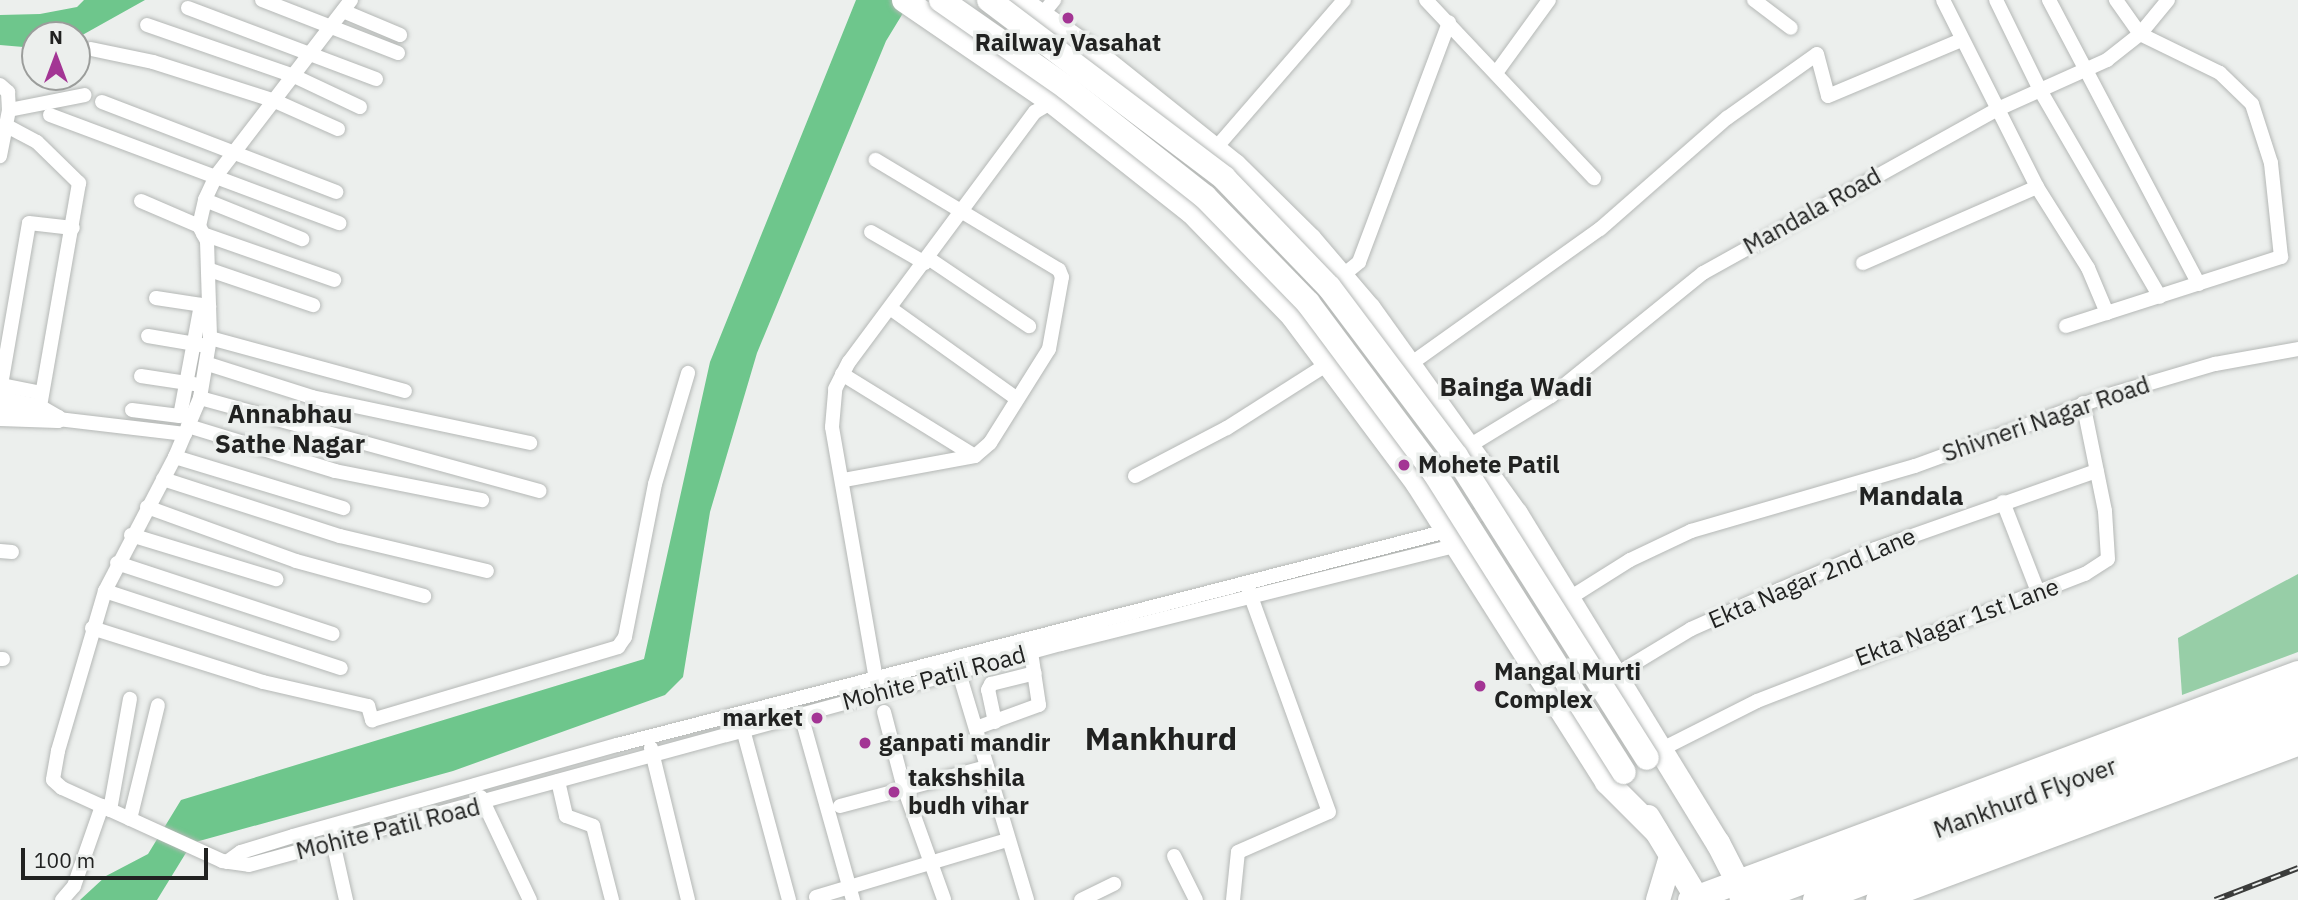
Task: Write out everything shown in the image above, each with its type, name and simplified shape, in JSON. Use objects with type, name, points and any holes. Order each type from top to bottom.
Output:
[{"type":"highway","points":[[904,0],[1053,102],[1192,212],[1277,299],[1329,362],[1452,539],[1607,782],[1656,831]]},
{"type":"highway","points":[[941,0],[1067,88],[1205,197],[1308,303],[1434,472],[1625,772],[1670,860],[1694,899],[1744,894],[2298,673]]},
{"type":"highway","points":[[989,0],[1224,178],[1329,287],[1456,456],[1655,754],[1695,808],[1744,894]]},
{"type":"highway","points":[[1018,0],[1047,8],[1095,54],[1215,149],[1342,276],[1469,446],[1511,508],[1615,675],[1655,754]]},
{"type":"highway","name":"Mankhurd Flyover","points":[[1744,894],[2298,696]]},
{"type":"highway","name":"Mankhurd Flyover","points":[[1816,900],[2298,720]]},
{"type":"highway","points":[[1878,900],[2298,744]]},
{"type":"highway","points":[[1658,900],[1670,860]]},
{"type":"street","points":[[262,0],[398,53]]},
{"type":"street","points":[[1215,149],[1344,0]]},
{"type":"street","points":[[1426,0],[1594,178]]},
{"type":"street","points":[[1496,73],[1549,0]]},
{"type":"street","points":[[1754,0],[1791,28]]},
{"type":"street","points":[[1943,0],[2037,187],[2088,268],[2107,313]]},
{"type":"street","points":[[1996,0],[2040,90],[2160,297]]},
{"type":"street","points":[[2049,0],[2199,284]]},
{"type":"street","points":[[2066,326],[2281,257],[2271,163],[2259,118],[2242,93],[2220,73],[2140,34],[2116,0]]},
{"type":"street","name":"Mandala Road","points":[[1469,446],[1551,396],[1703,273],[1998,109],[2107,60],[2140,34],[2168,0]]},
{"type":"street","points":[[132,410],[180,416],[194,344],[206,306],[210,270],[201,230],[205,200],[216,176],[347,5],[400,35]]},
{"type":"street","points":[[188,8],[313,52],[376,79]]},
{"type":"street","points":[[1342,276],[1359,261],[1449,22]]},
{"type":"street","points":[[147,25],[294,76],[360,107]]},
{"type":"street","points":[[1409,365],[1568,253],[1727,118],[1817,54],[1828,96],[1961,40]]},
{"type":"street","points":[[91,49],[153,62],[275,101],[338,129]]},
{"type":"street","points":[[878,694],[844,480],[832,427],[835,388],[842,374],[1035,112],[1053,102],[1095,54]]},
{"type":"street","points":[[0,85],[8,92],[9,110],[0,156]]},
{"type":"street","points":[[9,110],[85,95]]},
{"type":"street","points":[[102,102],[337,191]]},
{"type":"street","points":[[50,114],[339,223]]},
{"type":"street","points":[[5,125],[37,142],[79,183],[40,408]]},
{"type":"street","points":[[844,480],[975,456],[990,443],[1049,349],[1062,277],[1059,270],[876,160]]},
{"type":"street","points":[[1863,263],[2037,187]]},
{"type":"street","points":[[205,200],[302,239]]},
{"type":"street","points":[[141,201],[201,230],[334,280]]},
{"type":"street","points":[[73,228],[29,223],[1,385],[58,419],[159,430],[187,430],[335,471],[482,500]]},
{"type":"street","points":[[871,232],[926,260],[1029,326]]},
{"type":"street","points":[[210,270],[313,305]]},
{"type":"street","points":[[156,298],[206,306]]},
{"type":"street","points":[[206,306],[210,342],[201,392],[175,457],[131,534],[105,592],[92,628],[53,780],[62,788],[227,862],[241,852],[295,835],[610,747],[876,678],[956,665],[1246,582],[1452,539]]},
{"type":"street","points":[[890,308],[1017,399]]},
{"type":"street","points":[[148,336],[194,344],[210,342],[405,391]]},
{"type":"street","name":"Shivneri Nagar Road","points":[[1567,599],[1630,560],[1691,531],[1915,466],[2083,403],[2215,364],[2298,349]]},
{"type":"street","points":[[1135,476],[1227,428],[1329,362]]},
{"type":"street","points":[[208,364],[325,400],[530,443]]},
{"type":"street","points":[[92,628],[263,681],[368,706],[372,720],[618,647],[625,636],[654,484],[688,373]]},
{"type":"street","points":[[842,374],[975,456]]},
{"type":"street","points":[[141,376],[187,383],[201,392],[539,491]]},
{"type":"street","points":[[0,400],[40,408]]},
{"type":"street","name":"Ekta Nagar 1st Lane","points":[[1655,754],[1818,675],[2085,574],[2108,559],[2083,403]]},
{"type":"street","points":[[0,417],[40,408]]},
{"type":"street","points":[[159,430],[161,414]]},
{"type":"street","points":[[175,457],[343,508]]},
{"type":"street","name":"Ekta Nagar 2nd Lane","points":[[1615,675],[1691,629],[1875,549],[2096,471]]},
{"type":"street","points":[[163,479],[340,536],[487,571]]},
{"type":"street","points":[[2003,502],[2038,592]]},
{"type":"street","points":[[147,507],[296,561],[424,596]]},
{"type":"street","name":"Mohite Patil Road","points":[[227,862],[249,865],[484,804],[615,765],[878,694],[956,665],[1031,652],[1049,640],[1170,618],[1251,598],[1452,539],[1511,508]]},
{"type":"street","points":[[131,534],[276,579]]},
{"type":"street","points":[[117,564],[333,634]]},
{"type":"street","points":[[1233,900],[1238,852],[1329,813],[1246,582]]},
{"type":"street","points":[[105,592],[341,668]]},
{"type":"street","points":[[1166,603],[1170,618]]},
{"type":"street","points":[[976,728],[1039,705],[1031,652]]},
{"type":"street","points":[[956,665],[1027,900]]},
{"type":"street","points":[[995,722],[988,690],[991,684],[1035,673]]},
{"type":"street","points":[[62,900],[74,886],[106,808],[131,699]]},
{"type":"street","points":[[131,819],[158,705]]},
{"type":"street","points":[[884,712],[904,788],[944,899]]},
{"type":"street","points":[[738,714],[789,900]]},
{"type":"street","points":[[801,715],[851,893]]},
{"type":"street","points":[[648,737],[688,900]]},
{"type":"street","points":[[610,747],[615,765]]},
{"type":"street","points":[[840,806],[987,767]]},
{"type":"street","points":[[558,781],[566,816],[593,827],[612,900]]},
{"type":"street","points":[[477,784],[530,900]]},
{"type":"street","points":[[363,816],[368,832]]},
{"type":"street","points":[[329,826],[346,900]]},
{"type":"street","points":[[295,835],[300,851]]},
{"type":"street","points":[[816,897],[851,893],[931,862],[1007,840]]},
{"type":"street","points":[[1174,856],[1196,900]]},
{"type":"street","points":[[1081,900],[1114,884]]},
{"type":"shaded area","points":[[84,0],[145,0],[91,30],[91,21],[21,21],[21,47],[0,45],[0,15],[40,14],[77,7]]},
{"type":"shaded area","points":[[856,0],[911,0],[886,41],[757,353],[710,512],[683,677],[665,695],[453,771],[192,843],[157,900],[80,900],[106,876],[148,854],[181,800],[644,659],[710,362]]},
{"type":"shaded area","points":[[2298,574],[2298,652],[2182,695],[2178,638]]},
{"type":"railway","points":[[2215,900],[2298,868]]},
{"type":"place","name":"Railway Vasahat","points":[[1068,18]]},
{"type":"place","name":"Mohete Patil","points":[[1404,465]]},
{"type":"place","name":"Mangal Murti Complex","points":[[1480,686]]},
{"type":"place","name":"market","points":[[817,718]]},
{"type":"place","name":"ganpati mandir","points":[[865,743]]},
{"type":"place","name":"takshshila budh vihar","points":[[894,792]]},
{"type":"district","name":"Bainga Wadi","points":[[1516,387]]},
{"type":"district","name":"Annabhau Sathe Nagar","points":[[290,429]]},
{"type":"district","name":"Mandala","points":[[1911,496]]},
{"type":"district","name":"Mankhurd","points":[[1161,738]]}]
